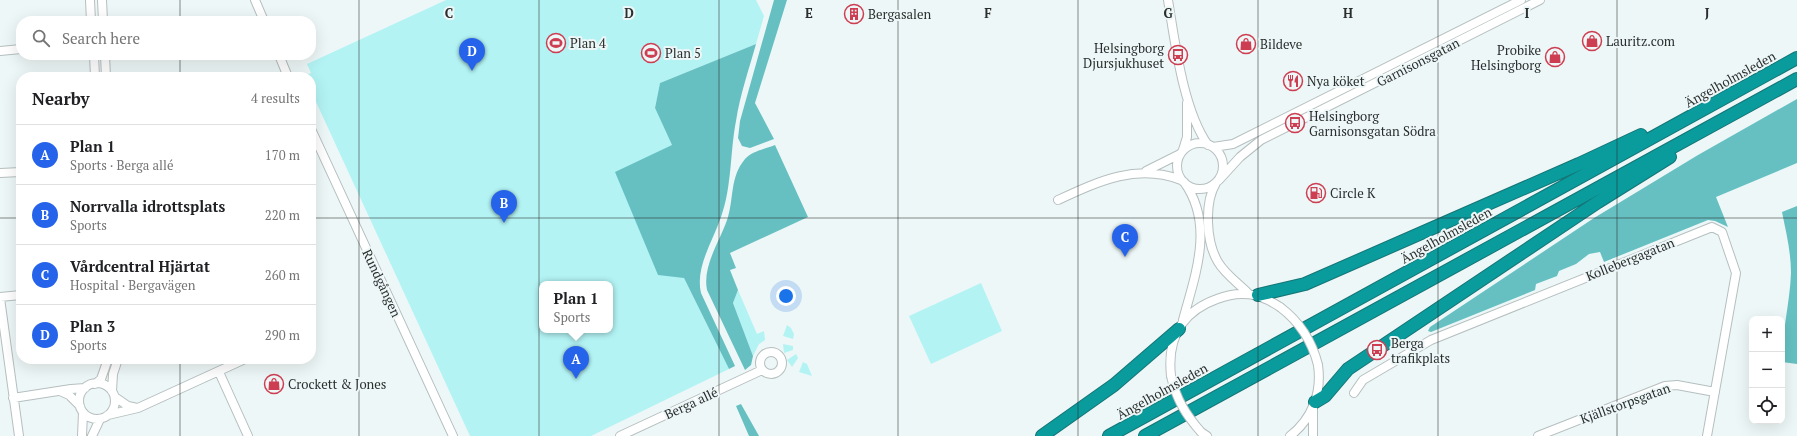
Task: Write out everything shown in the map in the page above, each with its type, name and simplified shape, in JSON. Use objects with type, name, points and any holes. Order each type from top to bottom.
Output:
[{"type":"highway","name":"Ängelholmsleden","points":[[1109,436],[1797,58]]},
{"type":"highway","points":[[1145,436],[1797,79]]},
{"type":"highway","points":[[1314,404],[1325,396],[1348,369],[1598,202],[1672,156],[1722,128],[1748,106]]},
{"type":"highway","points":[[1253,294],[1305,284],[1642,135],[1689,118]]},
{"type":"highway","points":[[1042,436],[1114,385],[1181,326]]},
{"type":"street","points":[[90,0],[92,16]]},
{"type":"street","points":[[102,0],[103,16]]},
{"type":"street","points":[[255,0],[262,16]]},
{"type":"street","points":[[1168,0],[1186,94],[1187,137],[1177,166],[1198,211],[1200,249],[1195,278],[1170,357],[1171,376],[1180,404],[1189,419],[1204,434]]},
{"type":"street","name":"Garnisonsgatan","points":[[1210,146],[1233,144],[1521,0]]},
{"type":"street","name":"Garnisonsgatan","points":[[1217,181],[1248,150],[1270,134],[1295,123],[1540,0]]},
{"type":"street","points":[[0,51],[16,49]]},
{"type":"street","points":[[94,60],[95,72]]},
{"type":"street","points":[[105,60],[106,72]]},
{"type":"street","points":[[281,60],[286,72]]},
{"type":"street","points":[[1186,94],[1201,134],[1210,146],[1220,154],[1223,165],[1212,191],[1209,204],[1210,242],[1218,263],[1253,294]]},
{"type":"street","name":"Rundgången","points":[[316,140],[453,436]]},
{"type":"street","points":[[1144,173],[1195,144],[1210,146]]},
{"type":"street","points":[[0,173],[16,172]]},
{"type":"street","points":[[1058,200],[1106,178],[1144,173],[1161,173],[1183,181],[1193,188],[1202,189],[1217,181]]},
{"type":"street","name":"Kollebergagatan","points":[[1354,393],[1363,380],[1430,340],[1712,227],[1722,232],[1736,273],[1707,436]]},
{"type":"street","points":[[1181,326],[1189,314],[1210,301],[1227,295],[1253,294],[1270,300],[1280,307],[1296,321],[1305,332],[1315,354],[1318,365],[1319,382],[1314,404],[1314,436]]},
{"type":"street","points":[[16,296],[0,298],[19,436]]},
{"type":"street","points":[[13,398],[85,388],[95,384],[100,379],[105,371],[107,364]]},
{"type":"street","points":[[108,415],[115,404],[113,394],[113,374],[116,364]]},
{"type":"street","points":[[60,391],[68,395],[91,418],[100,419],[108,415],[138,408],[235,364]]},
{"type":"street","name":"Berga allé","points":[[620,436],[762,370]]},
{"type":"street","points":[[219,372],[248,436]]},
{"type":"street","points":[[95,384],[104,385],[128,406],[138,408]]},
{"type":"street","name":"Kjällstorpsgatan","points":[[1538,436],[1665,386],[1677,385],[1715,392]]},
{"type":"street","points":[[82,436],[80,396],[85,388]]},
{"type":"street","points":[[1290,436],[1306,419],[1314,404]]},
{"type":"street","points":[[92,436],[100,419]]},
{"type":"shaded area","points":[[446,0],[756,0],[764,16],[756,44],[660,83],[655,108],[672,145],[684,278],[729,369],[591,436],[470,436],[316,102],[316,72],[311,72],[307,64]]},
{"type":"shaded area","points":[[774,0],[787,0],[755,103],[774,139],[750,148],[742,146],[738,138],[740,121]]},
{"type":"shaded area","points":[[756,44],[738,111],[725,206],[706,254],[700,274],[701,293],[735,366],[729,369],[684,278],[658,275],[615,172],[672,145],[655,108],[660,83]]},
{"type":"shaded area","points":[[1797,99],[1797,163],[1716,197],[1728,227],[1715,221],[1708,220],[1604,262],[1600,252],[1589,254],[1576,264],[1559,271],[1557,276],[1536,284],[1535,290],[1431,332],[1428,331],[1430,327],[1594,218],[1698,155]]},
{"type":"shaded area","points":[[775,145],[808,217],[730,253],[736,268],[730,270],[738,290],[733,303],[753,356],[751,365],[745,370],[707,290],[707,271],[728,217],[733,187],[740,166],[751,154]]},
{"type":"shaded area","points":[[1797,206],[1797,364],[1785,362],[1785,324],[1791,265],[1782,212]]},
{"type":"shaded area","points":[[981,283],[1002,331],[931,364],[909,316]]},
{"type":"shaded area","points":[[738,290],[757,334],[764,331],[765,340],[759,344],[753,356],[733,303]]},
{"type":"shaded area","points":[[787,325],[791,328],[794,334],[793,339],[783,336]]},
{"type":"shaded area","points":[[783,344],[793,346],[793,350],[784,353]]},
{"type":"shaded area","points":[[796,354],[798,358],[792,367],[787,360]]},
{"type":"shaded area","points":[[803,362],[807,364],[812,376],[799,372]]},
{"type":"shaded area","points":[[741,404],[759,436],[749,436],[736,406]]},
{"type":"place","name":"Bergasalen","points":[[854,14]]},
{"type":"place","name":"Lauritz.com","points":[[1592,41]]},
{"type":"place","name":"Plan 4","points":[[556,43]]},
{"type":"place","name":"Bildeve","points":[[1246,44]]},
{"type":"place","name":"Plan 5","points":[[651,53]]},
{"type":"place","name":"Helsingborg Djursjukhuset","points":[[1178,55]]},
{"type":"place","name":"Probike Helsingborg","points":[[1555,57]]},
{"type":"place","name":"Plan 3","points":[[472,71]]},
{"type":"place","name":"Nya köket","points":[[1293,81]]},
{"type":"place","name":"Helsingborg Garnisonsgatan Södra","points":[[1295,123]]},
{"type":"place","name":"Circle K","points":[[1316,193]]},
{"type":"place","name":"Norrvalla idrottsplats","points":[[504,223]]},
{"type":"place","name":"Vårdcentral Hjärtat","points":[[1125,257]]},
{"type":"place","name":"Berga trafikplats","points":[[1377,350]]},
{"type":"place","name":"Plan 1","points":[[576,379]]},
{"type":"place","name":"Crockett & Jones","points":[[274,384]]}]
